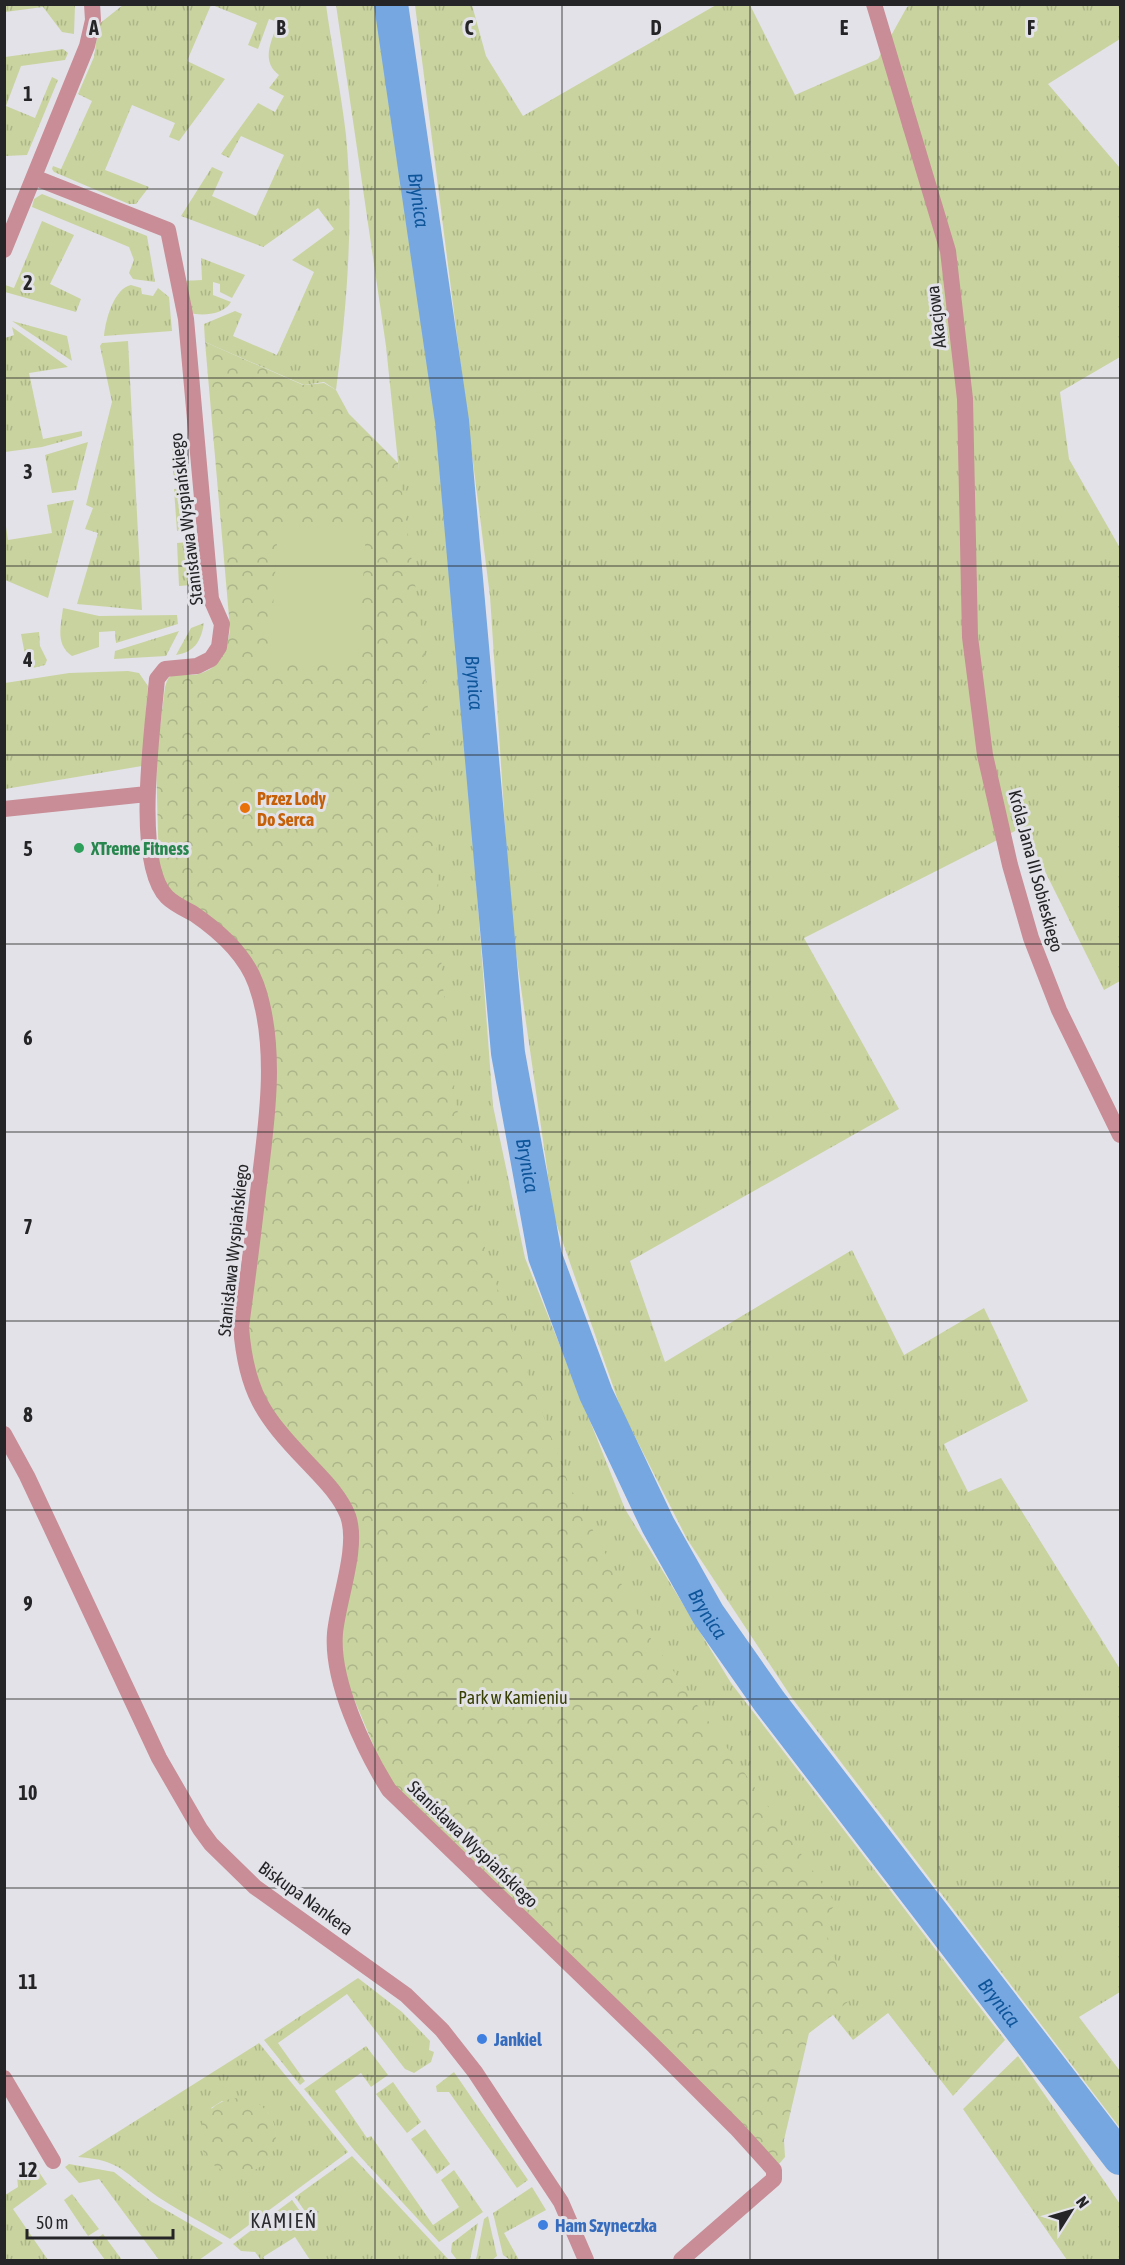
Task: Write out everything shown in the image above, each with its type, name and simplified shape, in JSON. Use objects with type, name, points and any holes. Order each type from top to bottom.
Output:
[{"type":"street","points":[[4,250],[36,178],[87,46],[93,20],[92,4]]},
{"type":"street","name":"Akacjowa","points":[[874,4],[948,251],[965,399],[970,637]]},
{"type":"street","name":"Stanisława Wyspiańskiego","points":[[36,178],[168,230],[186,319],[211,599],[222,624],[219,647],[211,659],[197,666],[165,669],[157,679],[147,794],[153,869],[158,885],[168,898],[210,926],[237,951],[249,968],[257,986],[267,1051],[268,1105],[242,1328],[243,1354],[250,1382],[266,1416],[331,1489],[348,1516],[351,1541],[335,1632],[336,1663],[345,1694],[372,1759],[389,1790],[652,2044],[736,2128],[774,2170],[774,2179],[681,2260]]},
{"type":"street","name":"Króla Jana III Sobieskiego","points":[[970,637],[985,755],[1010,865],[1031,938],[1059,1010],[1120,1136]]},
{"type":"street","points":[[4,809],[147,794]]},
{"type":"street","name":"Biskupa Nankera","points":[[4,1434],[32,1486],[159,1758],[211,1844],[255,1887],[406,1995],[442,2030],[481,2081],[561,2202],[586,2260]]},
{"type":"street","points":[[4,2078],[53,2161]]},
{"type":"green space","points":[[4,5],[75,5],[74,34],[62,32],[43,7],[5,12]]},
{"type":"green space","points":[[123,5],[211,5],[187,61],[225,79],[179,141],[169,137],[175,123],[132,105],[105,170],[149,187],[136,204],[129,204],[54,172],[52,169],[53,166],[61,169],[92,101],[78,94],[94,57],[99,24]]},
{"type":"green space","points":[[212,5],[326,5],[346,135],[349,198],[346,295],[336,390],[324,382],[304,385],[205,342],[204,324],[235,311],[242,314],[233,336],[277,355],[314,272],[292,260],[334,229],[318,208],[263,247],[181,216],[212,167],[223,172],[212,196],[256,216],[284,155],[241,136],[229,158],[221,154],[258,103],[275,112],[284,96],[269,88],[279,75],[273,69],[269,57],[278,22],[269,19],[258,49],[248,45],[257,23]]},
{"type":"green space","points":[[336,5],[379,5],[446,480],[493,1106],[525,1258],[625,1509],[731,1683],[1005,2040],[953,2096],[888,2013],[853,2040],[833,2015],[809,2033],[556,1489],[461,1222],[398,462],[386,346]]},
{"type":"green space","points":[[415,5],[472,5],[486,56],[523,116],[716,5],[750,5],[795,95],[878,59],[907,7],[911,5],[1120,5],[1120,39],[1048,84],[1120,168],[1120,357],[1060,392],[1069,459],[1120,548],[1120,981],[1104,990],[1023,827],[804,938],[899,1109],[630,1261],[665,1362],[852,1250],[904,1355],[984,1308],[1028,1401],[944,1444],[968,1492],[1001,1478],[1120,1669],[1120,1992],[1079,2017],[1120,2071],[1120,2128],[792,1698],[687,1539],[621,1409],[554,1217],[511,918],[490,596]]},
{"type":"green space","points":[[63,49],[68,53],[65,60],[21,66],[6,106],[35,118],[52,77],[58,80],[27,155],[5,156],[5,57]]},
{"type":"green space","points":[[42,194],[147,236],[155,282],[133,279],[129,273],[134,260],[129,247],[32,207],[34,199]]},
{"type":"green space","points":[[42,221],[74,235],[50,284],[81,299],[76,312],[5,292],[5,285],[14,288]]},
{"type":"green space","points":[[201,258],[245,275],[232,298],[220,292],[220,284],[213,282],[213,295],[231,302],[223,310],[212,314],[189,313],[183,281],[202,280]]},
{"type":"green space","points":[[131,285],[141,288],[142,294],[153,296],[158,288],[169,297],[172,331],[104,336],[108,314],[115,298],[125,287]]},
{"type":"green space","points":[[12,321],[67,336],[72,361]]},
{"type":"green space","points":[[12,327],[68,367],[29,373],[43,439],[82,431],[82,436],[42,447],[5,452],[5,338],[14,335]]},
{"type":"green space","points":[[128,341],[142,610],[77,604],[98,533],[85,529],[93,508],[86,505],[112,402],[100,346],[102,343]]},
{"type":"green space","name":"Park w Kamieniu","points":[[205,342],[303,385],[324,383],[336,390],[349,414],[398,463],[422,634],[434,785],[442,978],[456,1101],[473,1209],[504,1309],[569,1485],[649,1636],[836,1904],[822,1920],[849,2001],[809,2033],[784,2140],[785,2157],[779,2164],[388,1780],[344,1675],[340,1642],[356,1536],[259,1390],[247,1333],[274,1109],[260,977],[170,892],[159,870],[156,760],[165,687],[168,678],[173,675],[201,673],[215,665],[224,652],[230,628]]},
{"type":"green space","points":[[180,434],[183,478],[174,479],[171,435]]},
{"type":"green space","points":[[88,442],[76,490],[52,493],[45,455]]},
{"type":"green space","points":[[184,488],[186,530],[177,531],[174,489]]},
{"type":"green space","points":[[74,500],[48,598],[5,580],[5,520],[8,540],[52,533],[47,505]]},
{"type":"green space","points":[[278,525],[366,530],[358,664],[270,658]]},
{"type":"green space","points":[[188,542],[191,585],[179,586],[177,543]]},
{"type":"green space","points":[[63,608],[99,616],[177,615],[178,624],[116,643],[115,631],[99,632],[99,647],[72,656],[61,640]]},
{"type":"green space","points":[[204,623],[196,645],[183,654],[176,655],[191,628]]},
{"type":"green space","points":[[179,631],[166,656],[114,659],[115,651]]},
{"type":"green space","points":[[39,632],[40,646],[47,660],[45,665],[33,668],[27,665],[21,634]]},
{"type":"green space","points":[[128,671],[139,673],[148,686],[142,766],[5,789],[5,683],[69,673]]},
{"type":"green space","points":[[358,1978],[402,2012],[430,2041],[429,2050],[434,2052],[431,2062],[414,2073],[405,2069],[347,1994],[278,2043],[305,2081],[300,2085],[264,2040]]},
{"type":"green space","points":[[259,2043],[348,2152],[230,2239],[158,2197],[114,2165],[78,2157]],"holes":[[[222,2101],[268,2113],[276,2136],[268,2159],[211,2108]]]},
{"type":"green space","points":[[366,2046],[388,2075],[371,2087],[361,2073],[335,2091],[367,2138],[371,2136],[433,2225],[459,2207],[441,2180],[454,2170],[483,2212],[439,2242],[355,2151],[304,2089]]},
{"type":"green space","points":[[1018,2056],[1120,2204],[1120,2260],[1067,2260],[963,2109]]},
{"type":"green space","points":[[454,2072],[528,2180],[517,2188],[449,2092],[437,2092],[436,2086]]},
{"type":"green space","points":[[393,2082],[421,2122],[407,2133],[376,2094]]},
{"type":"green space","points":[[238,2098],[253,2101],[265,2109],[273,2121],[276,2136],[273,2151],[265,2163],[253,2171],[238,2174],[223,2171],[211,2163],[203,2151],[200,2136],[203,2121],[211,2109],[223,2101]]},
{"type":"green space","points":[[425,2129],[450,2164],[437,2174],[411,2139]]},
{"type":"green space","points":[[352,2156],[449,2260],[310,2260],[295,2237],[263,2257],[265,2260],[261,2260],[255,2252],[241,2251],[233,2244],[292,2200],[313,2229],[316,2227],[295,2197]]},
{"type":"green space","points":[[33,2163],[47,2184],[13,2209],[48,2260],[5,2260],[5,2195],[18,2187],[17,2176]]},
{"type":"green space","points":[[69,2164],[114,2172],[152,2202],[223,2243],[199,2260],[159,2260],[99,2179],[79,2183],[65,2167]]},
{"type":"green space","points":[[532,2187],[546,2210],[504,2233],[519,2260],[510,2260],[503,2255],[493,2213]]},
{"type":"green space","points":[[72,2194],[99,2229],[88,2236],[64,2200]]},
{"type":"green space","points":[[488,2216],[497,2256],[492,2260],[476,2260],[484,2219]]},
{"type":"green space","points":[[478,2223],[470,2260],[457,2260],[451,2252],[452,2243]]},
{"type":"green space","points":[[103,2234],[122,2260],[105,2260],[92,2242]]},
{"type":"waterway","name":"Brynica","points":[[391,4],[452,421],[508,1053],[545,1256],[596,1394],[658,1525],[708,1614],[769,1701],[1120,2158]]},
{"type":"place","name":"Przez Lody Do Serca","points":[[245,808]]},
{"type":"place","name":"XTreme Fitness","points":[[79,848]]},
{"type":"place","name":"Jankiel","points":[[482,2039]]},
{"type":"place","name":"Ham Szyneczka","points":[[543,2225]]},
{"type":"district","name":"KAMIEŃ","points":[[284,2220]]}]
